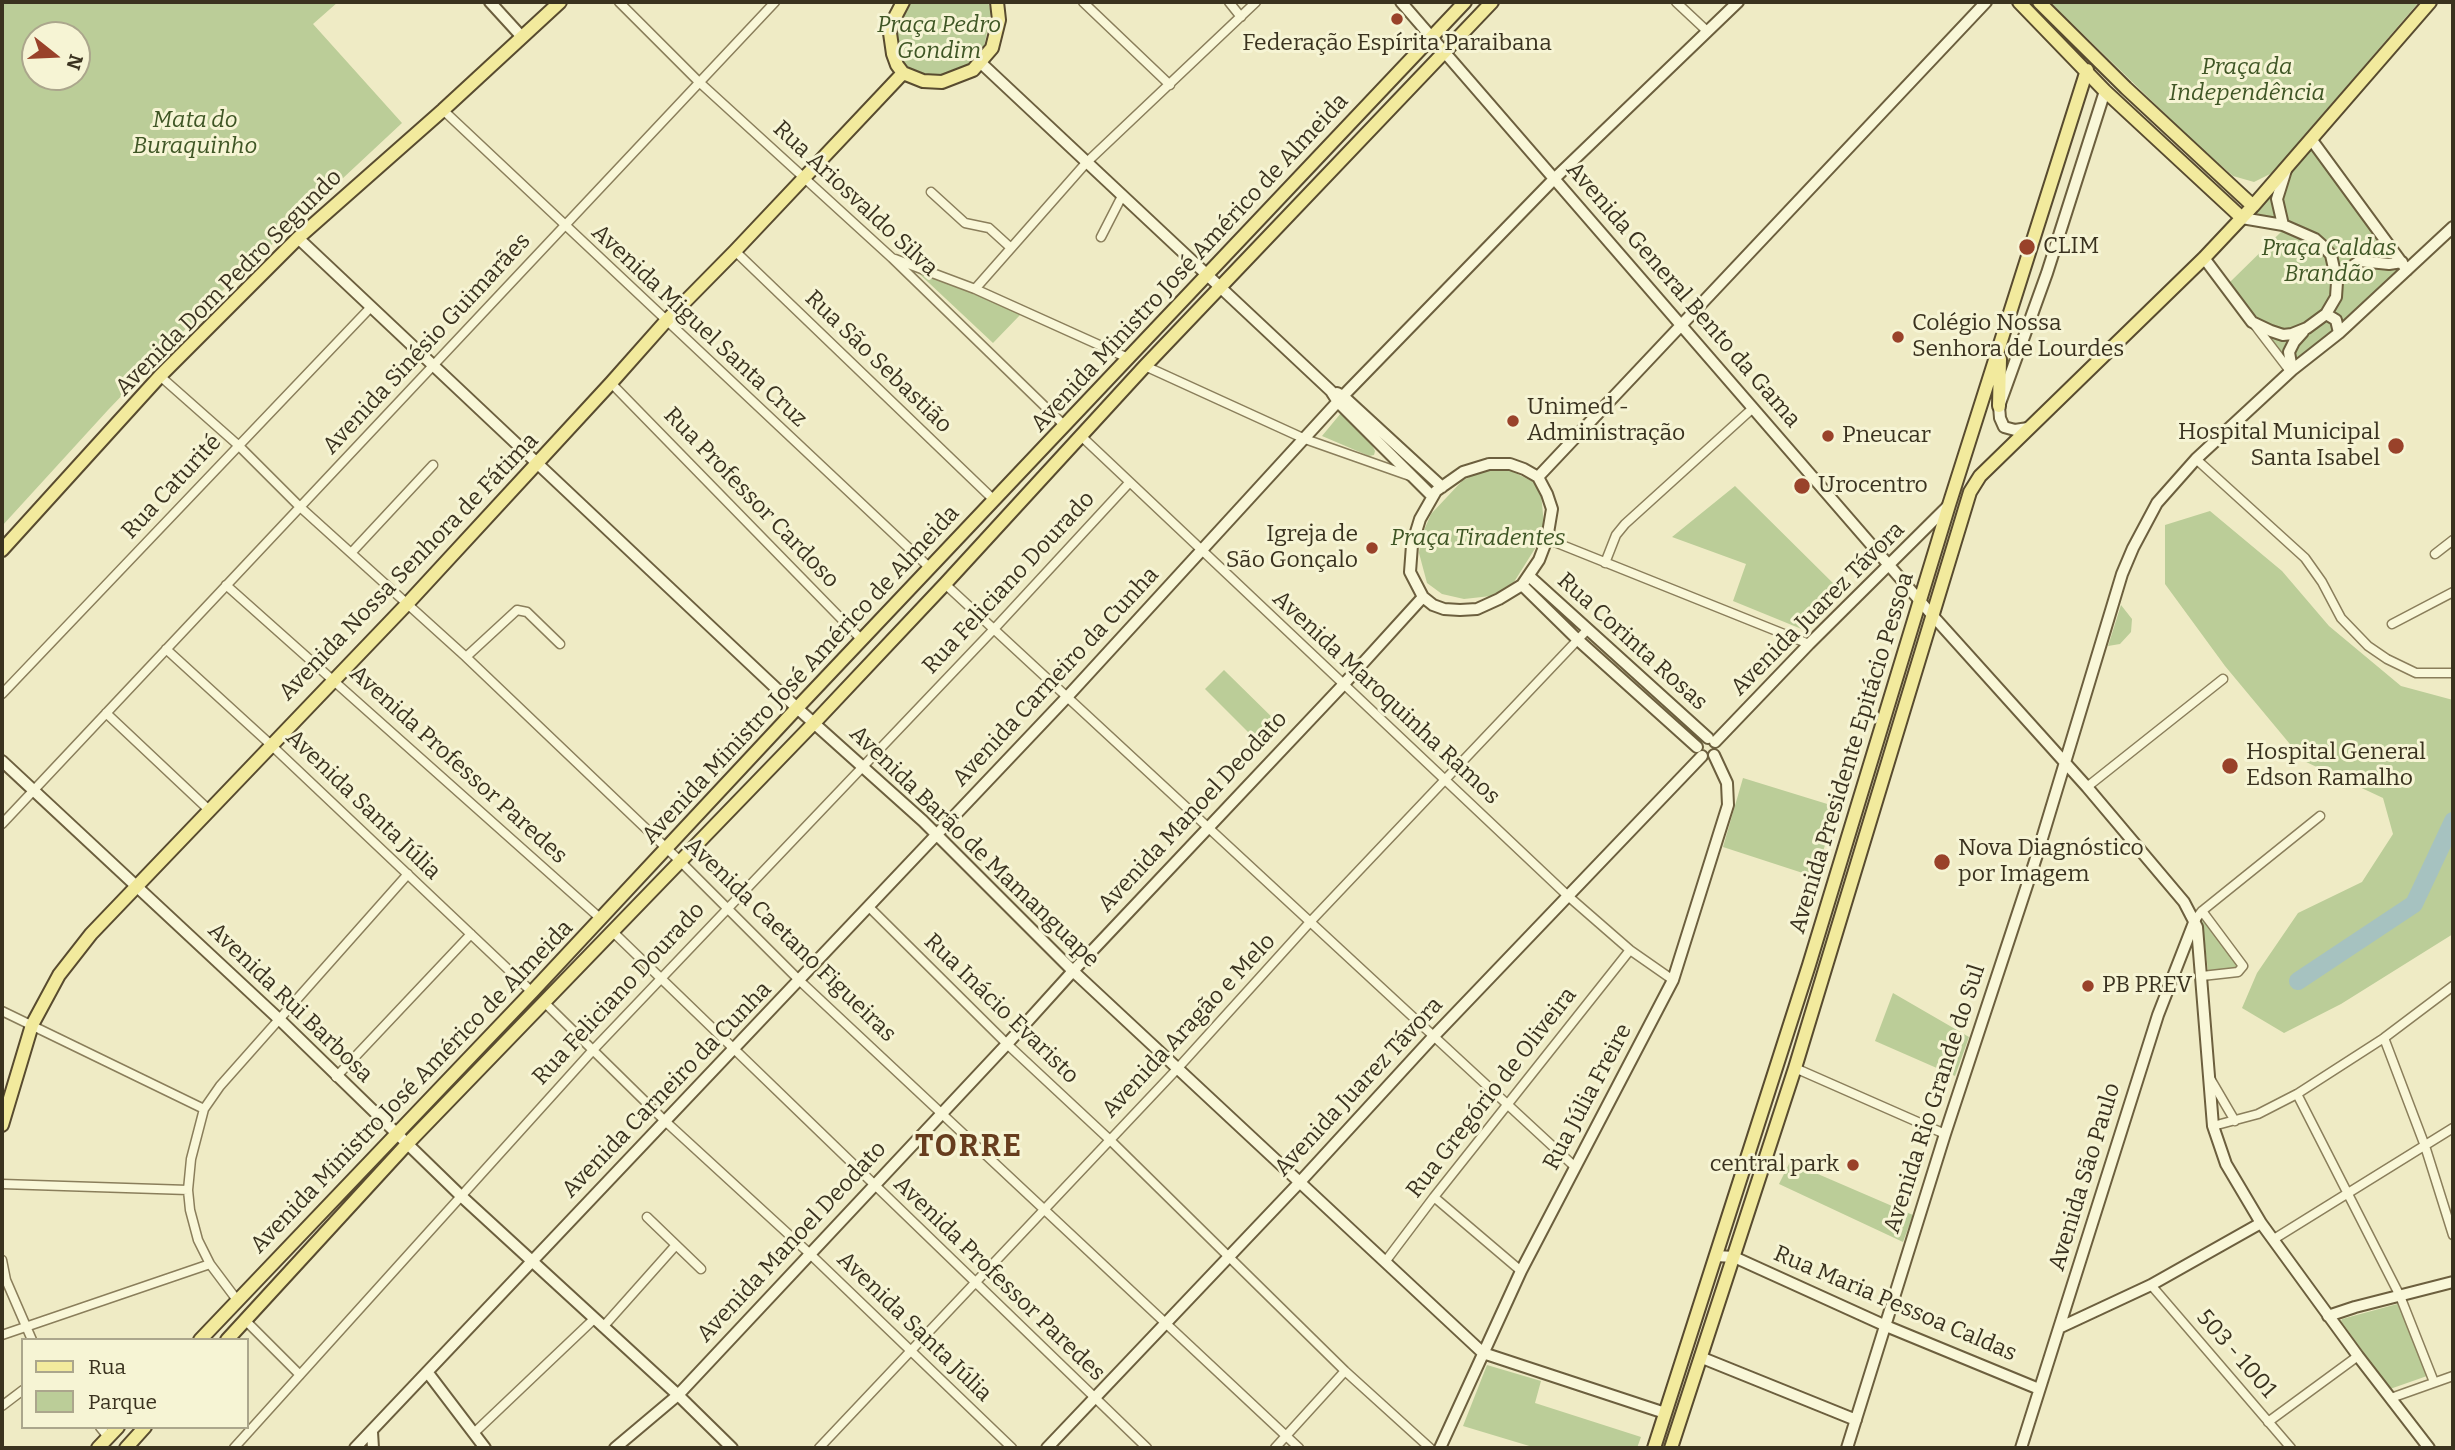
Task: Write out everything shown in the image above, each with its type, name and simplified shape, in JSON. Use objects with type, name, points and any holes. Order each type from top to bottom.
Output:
[{"type":"main road","name":"Avenida Dom Pedro Segundo","points":[[2,550],[160,376],[298,238],[561,2]]},
{"type":"main road","points":[[903,2],[896,13],[890,33],[892,54],[903,73],[923,80],[942,82],[964,75],[981,63],[996,39],[999,20],[997,2]]},
{"type":"main road","name":"Avenida Ministro José Américo de Almeida","points":[[202,1338],[532,992],[1465,2]]},
{"type":"main road","name":"Avenida Ministro José Américo de Almeida","points":[[229,1338],[407,1144],[814,723],[946,584],[1080,435],[1492,2]]},
{"type":"main road","points":[[2019,2],[2105,91],[2242,218]]},
{"type":"main road","points":[[2039,2],[2126,88],[2253,205]]},
{"type":"main road","points":[[2028,428],[2242,218],[2430,2]]},
{"type":"main road","name":"Avenida Presidente Epitácio Pessoa","points":[[1654,1448],[1809,965],[1949,505],[2087,70]]},
{"type":"main road","name":"Avenida Nossa Senhora de Fátima","points":[[2,1125],[32,1025],[68,961],[91,934],[270,744],[408,603],[666,321],[903,73]]},
{"type":"main road","points":[[1999,406],[2000,345]]},
{"type":"main road","name":"Avenida Presidente Epitácio Pessoa","points":[[1671,1448],[1796,1068],[1970,492],[1980,476],[2028,428]]},
{"type":"main road","points":[[126,1448],[143,1429]]},
{"type":"main road","points":[[98,1448],[108,1431]]},
{"type":"street","points":[[490,2],[522,37]]},
{"type":"street","name":"Rua Ariosvaldo Silva","points":[[619,2],[698,81],[892,258],[1065,426]]},
{"type":"street","name":"Avenida Sinésio Guimarães","points":[[2,824],[775,2]]},
{"type":"street","points":[[1083,2],[1170,85]]},
{"type":"street","points":[[1229,2],[1241,17]]},
{"type":"street","points":[[975,289],[1086,163],[1256,2]]},
{"type":"street","name":"Avenida General Bento da Gama","points":[[1401,2],[1889,566],[2199,916]]},
{"type":"street","points":[[1676,2],[1707,31]]},
{"type":"street","name":"Avenida Carneiro da Cunha","points":[[355,1448],[1068,696],[1341,399],[1555,178],[1738,2]]},
{"type":"street","points":[[1538,477],[1986,2]]},
{"type":"street","points":[[981,63],[1331,391],[1442,487]]},
{"type":"street","points":[[2028,428],[2015,430],[2004,427],[1999,406],[2047,273],[2105,91]]},
{"type":"street","name":"Avenida Miguel Santa Cruz","points":[[443,110],[930,568]]},
{"type":"street","points":[[2311,139],[2404,266]]},
{"type":"street","points":[[2283,226],[2278,194],[2287,168]]},
{"type":"street","points":[[931,192],[965,223],[989,228],[1011,248]]},
{"type":"street","points":[[1101,237],[1122,196]]},
{"type":"street","points":[[2242,218],[2283,226],[2315,239],[2331,255],[2336,277],[2336,297],[2326,314],[2290,349],[2291,370]]},
{"type":"street","points":[[2291,370],[2335,336],[2404,266],[2453,227]]},
{"type":"street","name":"Avenida Barão de Mamanguape","points":[[298,238],[797,708],[936,835],[1073,971],[1483,1353],[1665,1413]]},
{"type":"street","name":"Rua São Sebastião","points":[[735,251],[994,500]]},
{"type":"street","points":[[2204,257],[2291,370]]},
{"type":"street","points":[[892,258],[975,289],[1128,358]]},
{"type":"street","points":[[2336,277],[2360,261],[2404,266]]},
{"type":"street","name":"Rua Caturité","points":[[2,694],[371,306]]},
{"type":"street","points":[[2326,314],[2336,320],[2335,336]]},
{"type":"street","points":[[2252,322],[2283,335],[2312,325]]},
{"type":"street","points":[[2312,325],[2321,334],[2335,336]]},
{"type":"street","points":[[1145,366],[1305,439],[1410,476]]},
{"type":"street","name":"Avenida Rio Grande do Sul","points":[[1847,1448],[2065,764],[2122,575],[2165,486],[2291,370]]},
{"type":"street","name":"Avenida Caetano Figueiras","points":[[160,376],[467,657],[667,848],[800,981],[1299,1448]]},
{"type":"street","name":"Rua Professor Cardoso","points":[[611,383],[862,640]]},
{"type":"street","points":[[1341,399],[1410,476],[1432,496]]},
{"type":"street","points":[[1605,563],[1616,535],[1625,524],[1753,408]]},
{"type":"street","name":"Avenida Maroquinha Ramos","points":[[1080,435],[1568,895],[1630,950],[1673,980]]},
{"type":"street","points":[[2196,458],[2305,558],[2322,582],[2341,618],[2368,646],[2416,673],[2453,673]]},
{"type":"street","points":[[1489,464],[1510,464],[1538,477],[1552,509],[1547,540],[1526,580],[1499,599],[1477,609],[1444,609],[1423,597],[1410,572],[1410,558],[1420,519],[1432,496],[1463,472],[1489,464]]},
{"type":"street","points":[[352,552],[433,465]]},
{"type":"street","name":"Rua Feliciano Dourado","points":[[234,1448],[660,977],[995,628],[1129,483]]},
{"type":"street","name":"Avenida Juarez Távora","points":[[1047,1448],[1568,895],[1700,752],[1703,739],[1711,740],[1949,505]]},
{"type":"street","points":[[1547,540],[1809,644]]},
{"type":"street","points":[[2435,554],[2453,540]]},
{"type":"street","name":"Rua Corinta Rosas","points":[[1526,580],[1711,740]]},
{"type":"street","name":"Rua Corinta Rosas","points":[[1526,580],[1578,640],[1700,752]]},
{"type":"street","points":[[946,584],[1574,1166]]},
{"type":"street","name":"Avenida Professor Paredes","points":[[226,585],[601,919]]},
{"type":"street","points":[[2392,624],[2453,592]]},
{"type":"street","name":"Avenida Manoel Deodato","points":[[615,1448],[678,1395],[1423,597]]},
{"type":"street","points":[[467,657],[520,609],[527,612],[560,644]]},
{"type":"street","name":"Avenida Aragão e Melo","points":[[819,1448],[1587,630]]},
{"type":"street","name":"Avenida Santa Júlia","points":[[166,649],[532,992]]},
{"type":"street","points":[[2087,787],[2223,679]]},
{"type":"street","points":[[106,713],[209,810]]},
{"type":"street","points":[[1700,752],[1711,757],[1714,755],[1717,749],[1711,740]]},
{"type":"street","name":"Rua Júlia Freire","points":[[1440,1448],[1521,1271],[1673,980],[1728,804],[1727,783],[1714,755]]},
{"type":"street","name":"Avenida Rui Barbosa","points":[[2,761],[280,1020],[460,1195],[732,1448]]},
{"type":"street","points":[[2199,916],[2320,816]]},
{"type":"street","points":[[237,1300],[210,1264],[194,1226],[188,1191],[196,1135],[204,1109],[220,1086],[408,874]]},
{"type":"street","name":"Rua Inácio Evaristo","points":[[869,907],[1345,1371],[1430,1448]]},
{"type":"street","points":[[2199,916],[2242,962],[2242,969],[2238,972],[2202,976]]},
{"type":"street","points":[[2199,916],[2213,1126],[2226,1164],[2261,1223],[2429,1448]]},
{"type":"street","name":"Avenida São Paulo","points":[[2021,1448],[2158,1015],[2199,916]]},
{"type":"street","name":"Avenida Professor Paredes","points":[[613,932],[1147,1448]]},
{"type":"street","points":[[336,1077],[471,934]]},
{"type":"street","name":"Rua Gregório de Oliveira","points":[[1385,1262],[1630,950]]},
{"type":"street","points":[[2213,1126],[2258,1114],[2297,1094],[2384,1038],[2453,986]]},
{"type":"street","name":"Avenida Santa Júlia","points":[[545,1003],[665,1121],[809,1253],[1012,1448]]},
{"type":"street","points":[[2,1010],[204,1109]]},
{"type":"street","points":[[2384,1038],[2425,1146],[2453,1235]]},
{"type":"street","points":[[1796,1068],[1945,1134]]},
{"type":"street","points":[[2210,1078],[2235,1121]]},
{"type":"street","points":[[2297,1094],[2400,1296],[2434,1382]]},
{"type":"street","points":[[2274,1239],[2453,1128]]},
{"type":"street","points":[[2,1184],[188,1191]]},
{"type":"street","points":[[1434,1197],[1521,1271]]},
{"type":"street","points":[[647,1217],[701,1269]]},
{"type":"street","points":[[2061,1327],[2151,1285],[2261,1223]]},
{"type":"street","points":[[603,1328],[676,1245]]},
{"type":"street","points":[[1716,1256],[1734,1257]]},
{"type":"street","name":"Rua Maria Pessoa Caldas","points":[[1734,1257],[1886,1326],[2039,1389]]},
{"type":"street","points":[[2,1260],[6,1280],[31,1338]]},
{"type":"street","points":[[2,1335],[210,1264]]},
{"type":"street","points":[[2328,1316],[2453,1282]]},
{"type":"street","name":"503 - 1001","points":[[2151,1285],[2291,1448]]},
{"type":"street","points":[[474,1433],[593,1319]]},
{"type":"street","points":[[245,1320],[300,1375]]},
{"type":"street","points":[[2268,1422],[2358,1356]]},
{"type":"street","points":[[1700,1357],[1856,1420]]},
{"type":"street","points":[[1275,1448],[1345,1371]]},
{"type":"street","points":[[428,1373],[485,1448]]},
{"type":"street","points":[[2391,1398],[2453,1376]]},
{"type":"street","points":[[2,1406],[21,1392]]},
{"type":"street","points":[[372,1432],[373,1448]]},
{"type":"green space","name":"Mata do Buraquinho","points":[[2,2],[338,2],[313,24],[402,123],[221,292],[2,526]]},
{"type":"green space","name":"Praça Pedro Gondim","points":[[910,2],[988,2],[991,12],[983,52],[967,67],[947,77],[924,78],[905,65],[897,39],[899,25]]},
{"type":"green space","name":"Praça da Independência","points":[[2050,2],[2419,2],[2272,173],[2254,182],[2233,176],[2193,141]]},
{"type":"green space","name":"Praça Caldas Brandão","points":[[2310,148],[2407,270],[2292,370],[2230,282],[2281,232],[2254,214]]},
{"type":"green space","points":[[913,268],[1021,314],[993,343]]},
{"type":"green space","points":[[1341,413],[1372,445],[1374,455],[1369,456],[1322,436]]},
{"type":"green space","name":"Praça Tiradentes","points":[[1507,469],[1534,482],[1541,494],[1544,524],[1541,539],[1514,582],[1491,596],[1464,599],[1442,594],[1427,583],[1419,553],[1421,537],[1431,514],[1462,481],[1481,471]]},
{"type":"green space","points":[[1735,486],[1843,593],[1804,630],[1733,601],[1746,564],[1672,537]]},
{"type":"green space","points":[[2210,511],[2282,571],[2329,626],[2401,686],[2453,700],[2453,934],[2341,1004],[2284,1033],[2242,1008],[2257,973],[2298,913],[2362,882],[2393,834],[2383,798],[2304,761],[2225,666],[2165,584],[2165,525]]},
{"type":"green space","points":[[2121,605],[2132,619],[2131,632],[2120,644],[2108,646]]},
{"type":"green space","points":[[1224,670],[1283,728],[1263,747],[1205,689]]},
{"type":"green space","points":[[1743,778],[1837,807],[1815,877],[1723,847]]},
{"type":"green space","points":[[2202,919],[2238,963],[2236,968],[2208,971]]},
{"type":"green space","points":[[1893,993],[1969,1037],[1955,1076],[1875,1041]]},
{"type":"green space","points":[[1790,1162],[1913,1215],[1903,1242],[1779,1184]]},
{"type":"green space","points":[[2401,1303],[2427,1376],[2390,1389],[2341,1321]]},
{"type":"green space","points":[[1487,1365],[1541,1381],[1535,1403],[1641,1437],[1637,1448],[1536,1448],[1463,1426]]},
{"type":"waterway","points":[[2298,981],[2414,904],[2453,821]]},
{"type":"place","name":"Federação Espírita Paraibana","points":[[1397,19]]},
{"type":"place","name":"CLIM","points":[[2027,247]]},
{"type":"place","name":"Colégio Nossa Senhora de Lourdes","points":[[1898,337]]},
{"type":"place","name":"Unimed - Administração","points":[[1513,421]]},
{"type":"place","name":"Pneucar","points":[[1828,436]]},
{"type":"place","name":"Hospital Municipal Santa Isabel","points":[[2396,446]]},
{"type":"place","name":"Urocentro","points":[[1802,486]]},
{"type":"place","name":"Igreja de São Gonçalo","points":[[1372,548]]},
{"type":"place","name":"Hospital General Edson Ramalho","points":[[2230,766]]},
{"type":"place","name":"Nova Diagnóstico por Imagem","points":[[1942,862]]},
{"type":"place","name":"PB PREV","points":[[2088,986]]},
{"type":"place","name":"central park","points":[[1853,1165]]},
{"type":"district","name":"TORRE","points":[[969,1148]]}]
